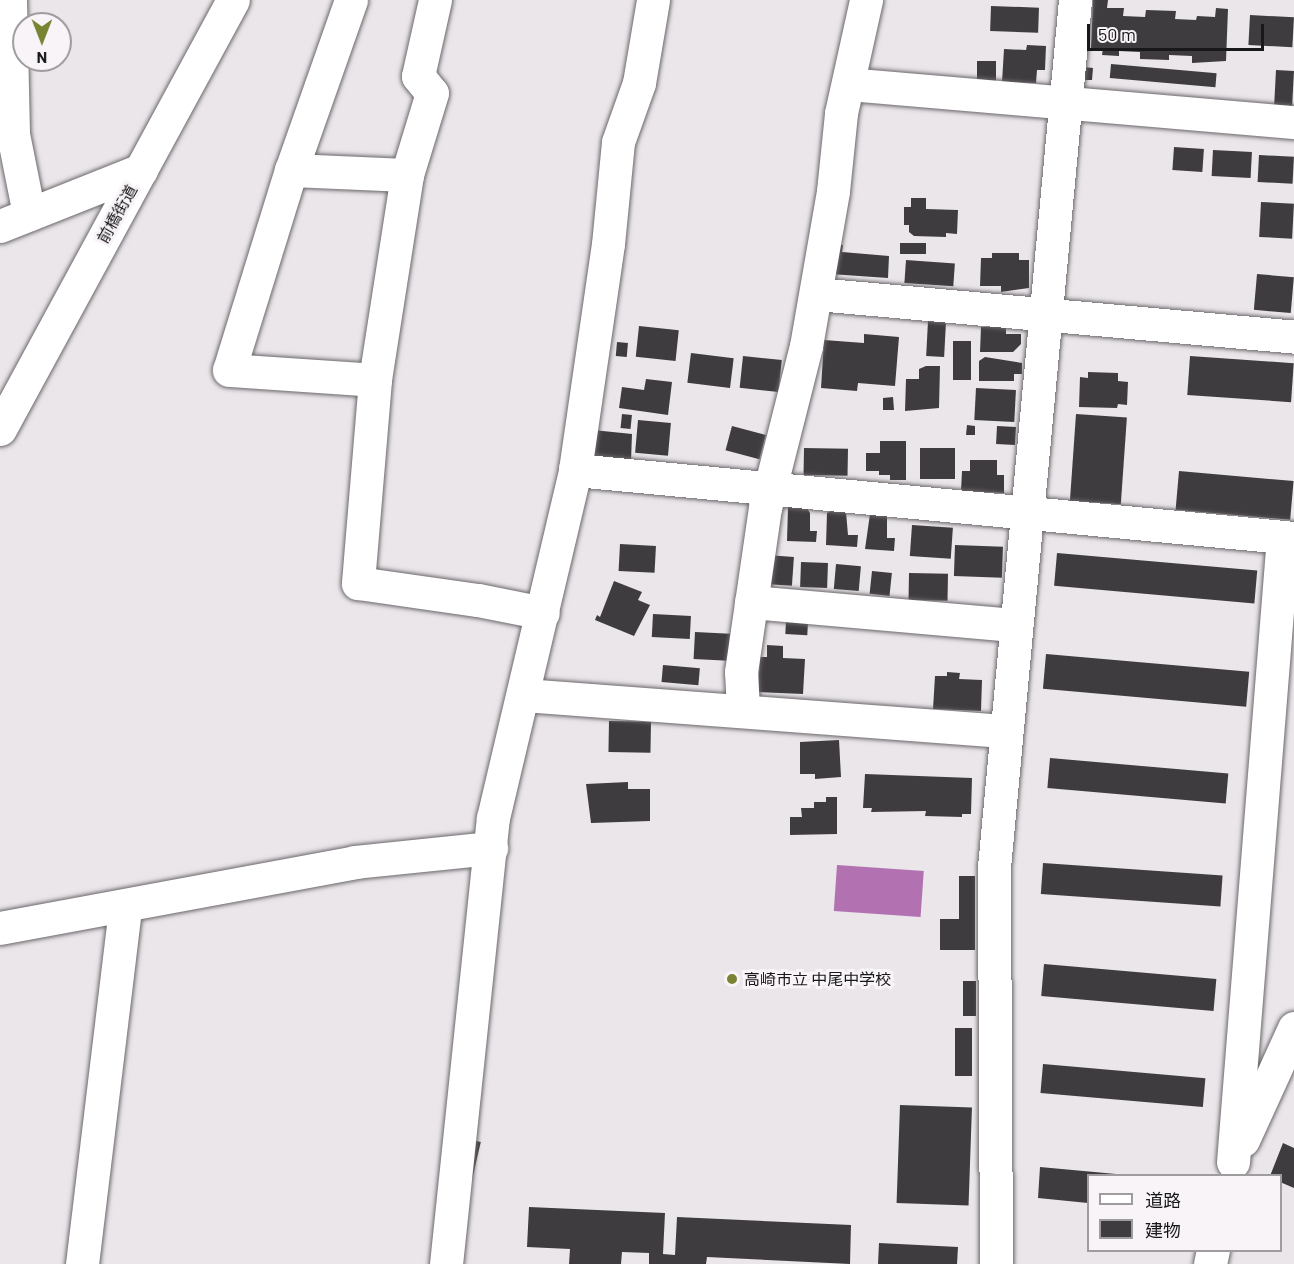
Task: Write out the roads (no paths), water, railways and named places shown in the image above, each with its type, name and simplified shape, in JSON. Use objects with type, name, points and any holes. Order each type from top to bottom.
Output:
[{"type":"street","points":[[10,0],[14,220],[141,170]]},
{"type":"street","name":"前橋街道","points":[[0,429],[233,0]]},
{"type":"street","points":[[351,0],[291,170],[229,370],[375,380]]},
{"type":"street","points":[[435,0],[418,76],[432,93],[408,175],[375,380],[358,584],[478,600],[543,613]]},
{"type":"street","points":[[446,1264],[493,819],[524,695],[575,470],[608,244],[618,142],[639,83],[653,0]]},
{"type":"street","points":[[743,709],[741,672],[770,490],[798,388],[816,294],[856,31],[866,0]]},
{"type":"street","points":[[996,1264],[994,867],[1004,731],[1075,0]]},
{"type":"street","points":[[848,84],[1294,122]]},
{"type":"street","points":[[291,170],[408,175]]},
{"type":"street","points":[[816,294],[1294,337]]},
{"type":"street","points":[[575,470],[770,490],[1026,511],[1288,538],[1232,1169]]},
{"type":"street","points":[[751,602],[1014,625]]},
{"type":"street","points":[[524,695],[743,709],[1004,731]]},
{"type":"street","points":[[0,928],[125,907],[355,862],[491,848]]},
{"type":"street","points":[[82,1264],[125,907]]},
{"type":"street","points":[[1232,1169],[1294,1028]]},
{"type":"place","name":"高崎市立 中尾中学校","points":[[732,979]]}]
